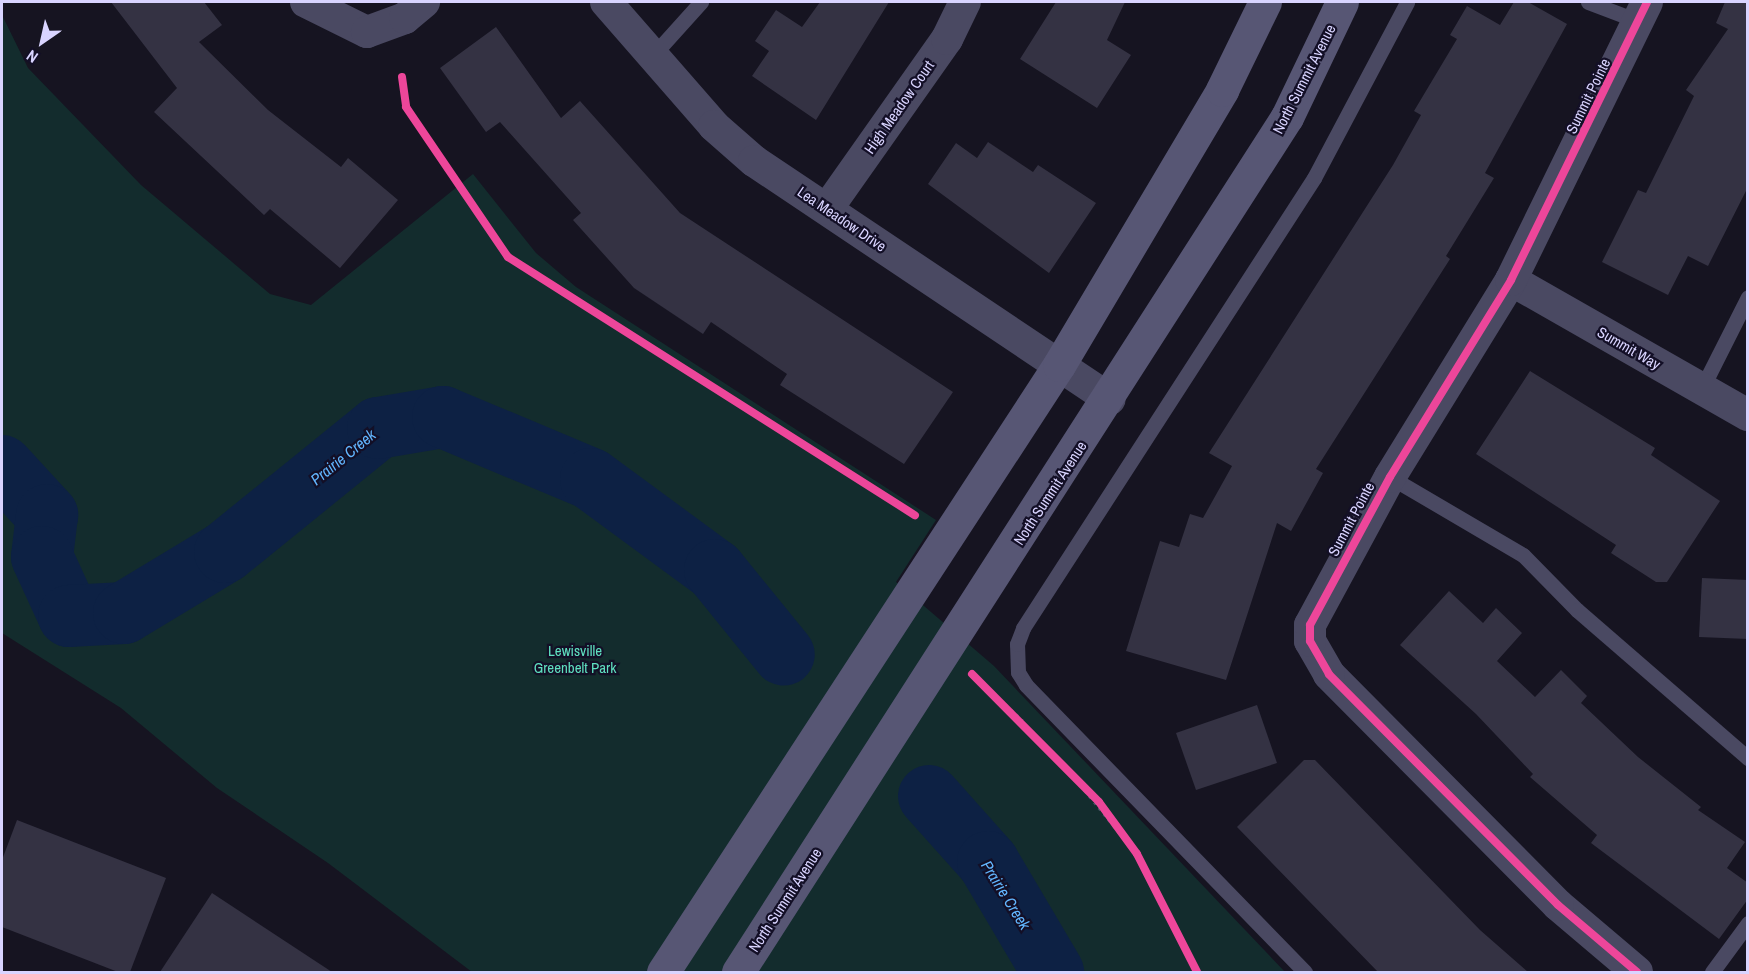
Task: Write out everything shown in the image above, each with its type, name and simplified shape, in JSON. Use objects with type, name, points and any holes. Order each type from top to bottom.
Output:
[{"type":"main road","points":[[663,972],[1059,365],[1222,90],[1265,2]]},
{"type":"main road","name":"North Summit Avenue","points":[[738,972],[1110,399],[1287,117],[1342,2]]},
{"type":"street","points":[[306,2],[367,32],[405,18],[424,2]]},
{"type":"street","name":"Lea Meadow Drive","points":[[606,2],[655,53],[714,126],[754,161],[1110,399]]},
{"type":"street","name":"High Meadow Court","points":[[827,209],[947,39],[965,2]]},
{"type":"street","name":"Summit Pointe","points":[[1637,972],[1558,905],[1315,658],[1310,625],[1390,477],[1511,280],[1642,11]]},
{"type":"street","name":"Summit Way","points":[[1511,280],[1748,415]]},
{"type":"lane","points":[[655,53],[701,2]]},
{"type":"lane","points":[[1305,972],[1026,685],[1018,672],[1017,644],[1023,628],[1314,178],[1407,2]]},
{"type":"lane","points":[[1588,2],[1642,11]]},
{"type":"lane","points":[[1701,390],[1748,297]]},
{"type":"lane","points":[[1390,477],[1523,555],[1577,610],[1748,758]]},
{"type":"lane","points":[[1712,972],[1748,923]]},
{"type":"path","points":[[402,77],[406,107],[508,257],[915,515]]},
{"type":"path","points":[[972,674],[1030,729]]},
{"type":"path","points":[[1061,761],[1099,802],[1137,854],[1197,972]]},
{"type":"green space","name":"Lewisville Greenbelt Park","points":[[2,15],[28,68],[141,185],[270,294],[311,305],[473,174],[536,253],[576,287],[936,520],[896,582],[994,666],[1285,972],[472,972],[328,863],[217,788],[121,708],[2,633]]},
{"type":"building","points":[[111,2],[204,2],[222,25],[199,42],[268,110],[341,167],[348,158],[398,200],[340,268],[270,209],[264,215],[154,112],[177,88]]},
{"type":"building","points":[[820,2],[889,2],[816,120],[752,76],[769,51],[755,41],[776,10],[802,27]]},
{"type":"building","points":[[1056,2],[1125,2],[1107,40],[1131,55],[1097,108],[1020,59]]},
{"type":"building","points":[[1514,2],[1528,2],[1567,24],[1485,173],[1494,178],[1446,256],[1450,259],[1316,469],[1323,473],[1291,531],[1277,523],[1226,680],[1126,651],[1160,541],[1179,547],[1190,514],[1203,518],[1232,466],[1209,453],[1393,165],[1421,115],[1414,111],[1457,39],[1450,35],[1467,6],[1500,25]]},
{"type":"building","points":[[1725,2],[1748,2],[1748,187],[1708,266],[1688,256],[1668,295],[1602,262],[1638,190],[1646,193],[1694,96],[1686,90],[1728,29],[1716,23]]},
{"type":"building","points":[[496,27],[561,118],[580,101],[680,213],[953,392],[904,464],[780,385],[787,374],[711,322],[703,334],[634,288],[573,220],[581,213],[500,122],[486,132],[440,68]]},
{"type":"building","points":[[988,142],[1033,172],[1038,165],[1096,203],[1049,273],[928,184],[956,143],[977,158]]},
{"type":"building","points":[[1530,371],[1655,448],[1651,455],[1720,501],[1667,582],[1656,582],[1611,553],[1616,545],[1476,454]]},
{"type":"building","points":[[1702,578],[1748,580],[1748,639],[1699,637]]},
{"type":"building","points":[[1449,591],[1483,623],[1496,608],[1522,633],[1497,661],[1535,697],[1561,670],[1587,696],[1581,703],[1638,757],[1701,807],[1698,810],[1745,842],[1727,868],[1748,883],[1748,899],[1719,939],[1591,843],[1597,835],[1530,777],[1533,774],[1476,714],[1400,645]]},
{"type":"building","points":[[1257,705],[1277,763],[1196,790],[1176,733]]},
{"type":"building","points":[[1304,760],[1315,760],[1480,930],[1528,972],[1378,972],[1237,827]]},
{"type":"building","points":[[17,820],[166,878],[130,972],[118,972],[2,927],[2,860]]},
{"type":"building","points":[[212,893],[332,972],[160,972]]},
{"type":"waterway","name":"Prairie Creek","points":[[2,466],[47,515],[42,557],[69,616],[124,613],[225,552],[378,428],[443,417],[591,479],[715,570],[784,655]]},
{"type":"waterway","name":"Prairie Creek","points":[[929,796],[988,862],[1053,972]]},
{"type":"cycle path","points":[[1637,972],[1558,905],[1329,674],[1310,641],[1310,625],[1390,477],[1511,280],[1647,2]]},
{"type":"cycle path","points":[[402,77],[406,107],[508,257],[915,515]]},
{"type":"cycle path","points":[[972,674],[1099,802],[1137,854],[1197,972]]}]
